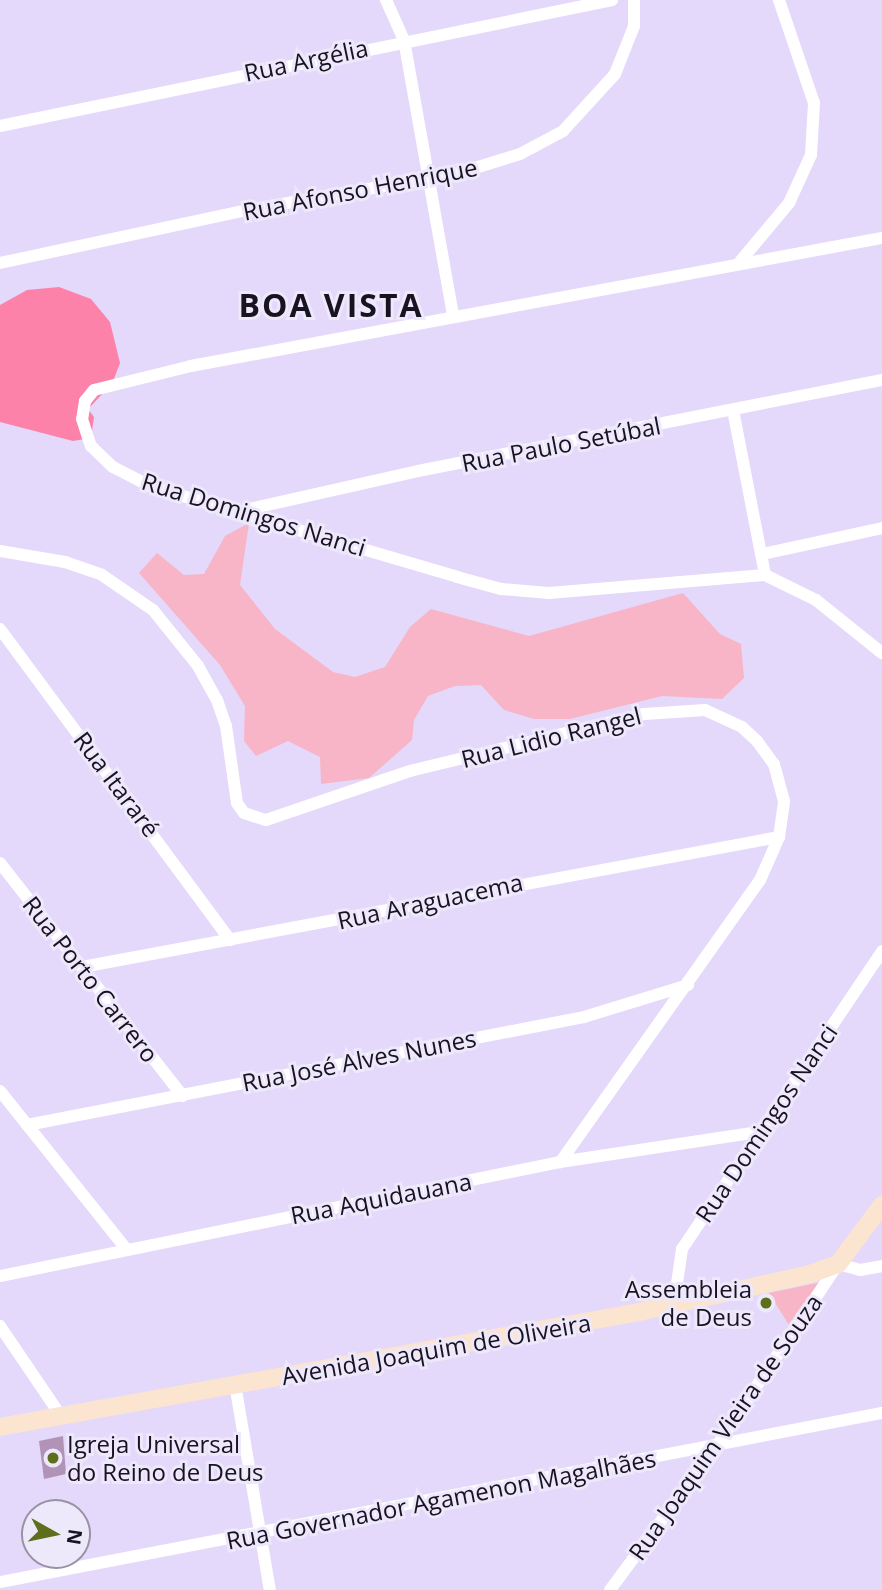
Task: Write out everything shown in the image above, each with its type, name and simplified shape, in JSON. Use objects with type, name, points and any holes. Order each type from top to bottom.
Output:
[{"type":"main road","points":[[838,1264],[882,1205]]},
{"type":"main road","name":"Avenida Joaquim de Oliveira","points":[[0,1427],[674,1304],[838,1264]]},
{"type":"street","points":[[386,0],[404,40],[453,315]]},
{"type":"street","name":"Rua Argélia","points":[[0,127],[404,40],[612,0]]},
{"type":"street","name":"Rua Afonso Henrique","points":[[0,263],[248,210],[428,178],[520,154],[563,131],[615,74],[634,26],[634,0]]},
{"type":"street","points":[[738,264],[789,203],[811,155],[814,103],[779,0]]},
{"type":"street","name":"Rua Domingos Nanci","points":[[765,575],[549,593],[501,589],[241,511],[152,488],[113,467],[85,433],[85,401],[93,390],[191,366],[453,315],[882,238]]},
{"type":"street","name":"Rua Paulo Setúbal","points":[[241,511],[418,471],[882,380]]},
{"type":"street","points":[[733,410],[764,554],[765,575],[816,600],[882,653]]},
{"type":"street","points":[[764,554],[882,528]]},
{"type":"street","name":"Rua Lidio Rangel","points":[[0,551],[65,562],[102,575],[153,610],[198,666],[217,700],[226,726],[237,803],[252,816],[266,820],[294,813],[410,771],[644,714],[705,710],[742,727],[774,764],[785,802],[779,837],[760,880],[560,1162]]},
{"type":"street","name":"Rua Itararé","points":[[0,629],[230,940]]},
{"type":"street","name":"Rua Araguacema","points":[[82,967],[529,880],[779,837]]},
{"type":"street","name":"Rua Porto Carrero","points":[[0,863],[183,1096]]},
{"type":"street","name":"Rua Domingos Nanci","points":[[674,1304],[682,1249],[764,1131],[882,951]]},
{"type":"street","name":"Rua José Alves Nunes","points":[[27,1125],[584,1017],[688,985]]},
{"type":"street","points":[[0,1091],[126,1250]]},
{"type":"street","name":"Rua Aquidauana","points":[[0,1276],[560,1162],[764,1131]]},
{"type":"street","points":[[838,1264],[860,1270],[882,1266]]},
{"type":"street","name":"Rua Joaquim Vieira de Souza","points":[[610,1590],[716,1447],[838,1264]]},
{"type":"street","points":[[0,1326],[61,1416]]},
{"type":"street","points":[[235,1384],[270,1590]]},
{"type":"street","name":"Rua Governador Agamenon Magalhães","points":[[0,1582],[716,1447],[882,1413]]},
{"type":"shaded area","points":[[59,287],[91,299],[110,322],[120,363],[112,384],[88,409],[94,417],[91,438],[73,441],[0,422],[0,305],[27,290]]},
{"type":"shaded area","points":[[249,523],[240,585],[275,629],[333,672],[355,677],[385,667],[410,627],[431,609],[529,636],[683,593],[720,634],[741,644],[744,678],[722,699],[662,696],[570,719],[534,719],[504,710],[481,685],[455,686],[428,696],[414,720],[412,740],[369,778],[321,784],[320,757],[288,741],[256,756],[244,741],[245,706],[220,665],[139,573],[157,553],[184,575],[204,574],[225,536]]},
{"type":"shaded area","points":[[822,1282],[792,1330],[769,1293]]},
{"type":"building","name":"Igreja Universal do Reino de Deus","points":[[63,1436],[66,1474],[44,1479],[39,1441]]},
{"type":"place","name":"Assembleia de Deus","points":[[766,1303]]},
{"type":"place","name":"Igreja Universal do Reino de Deus","points":[[53,1458]]},
{"type":"district","name":"BOA VISTA","points":[[331,305]]}]
